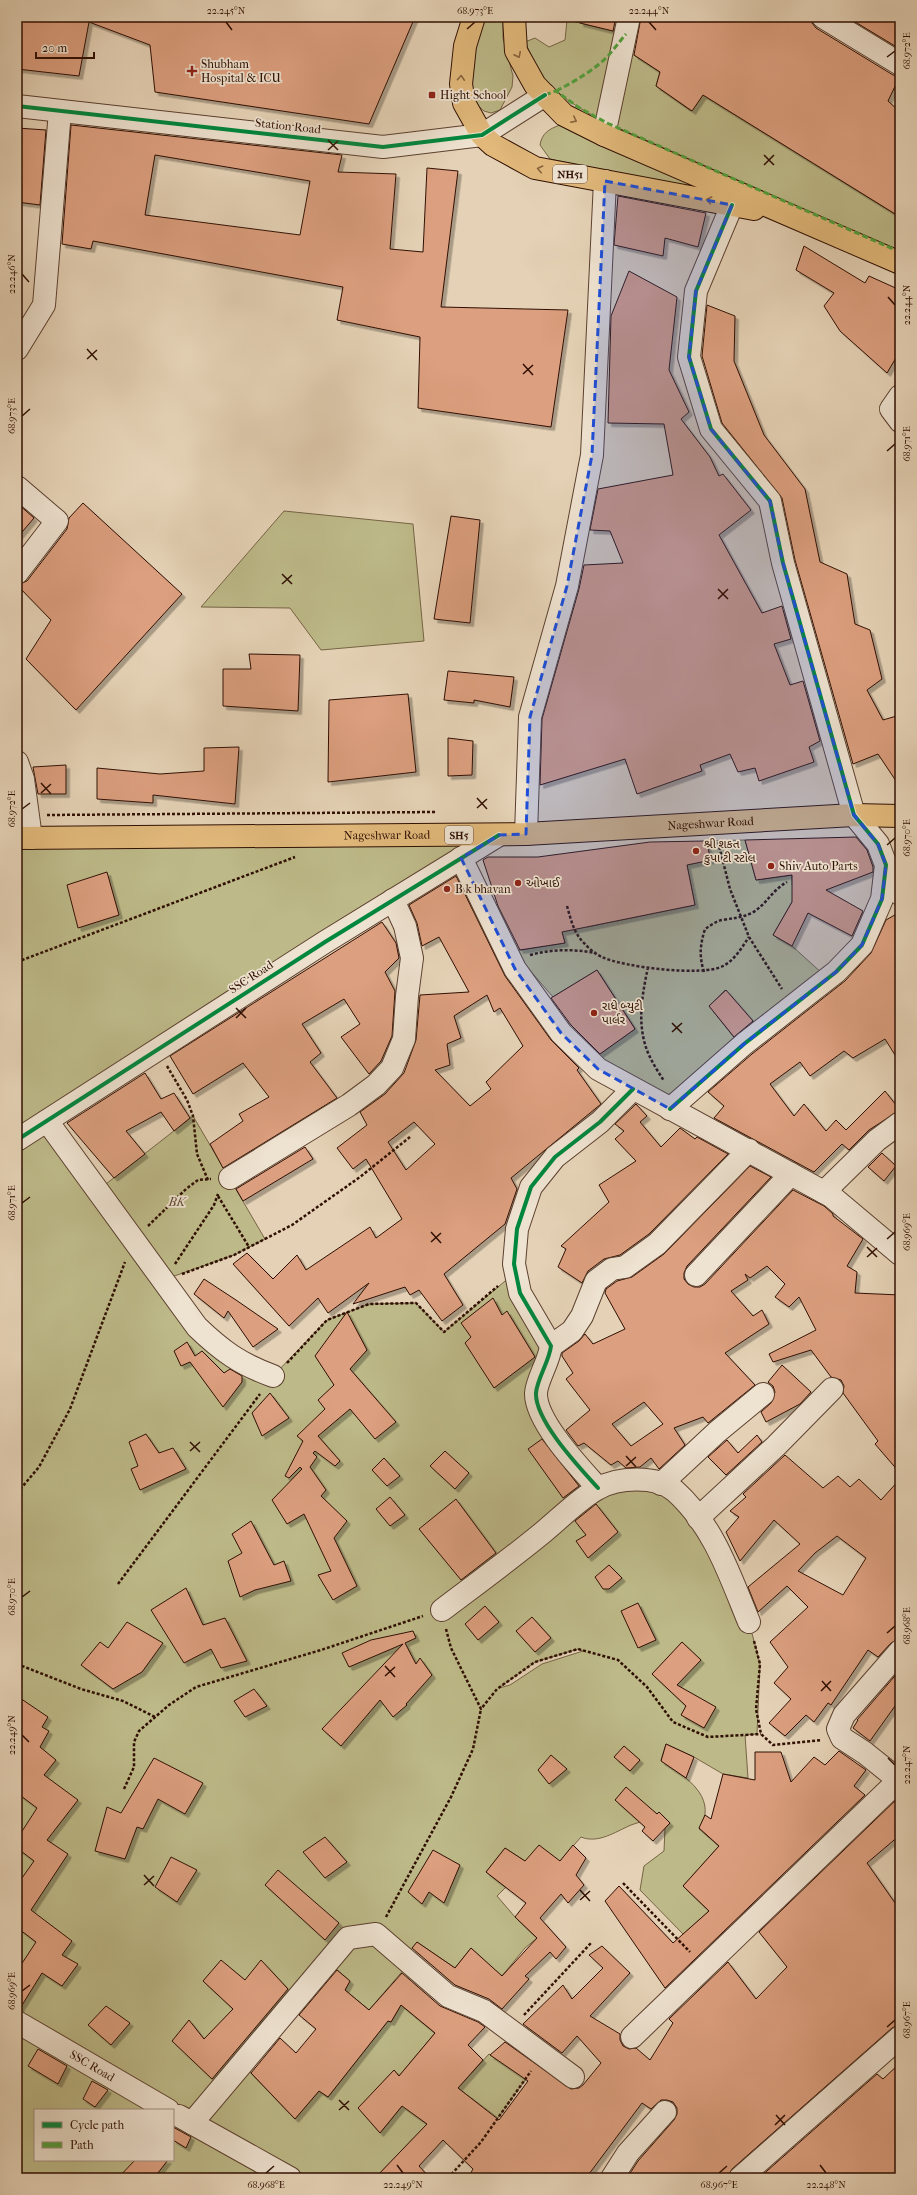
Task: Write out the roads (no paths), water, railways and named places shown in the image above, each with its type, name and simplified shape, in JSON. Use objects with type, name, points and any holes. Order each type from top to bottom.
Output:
[{"type":"main road","name":"NH51","points":[[474,17],[465,46],[461,84],[464,103],[482,135],[493,145],[535,168],[732,205],[789,214]]},
{"type":"main road","name":"NH51","points":[[514,17],[516,51],[535,86],[564,115],[604,135],[900,262]]},
{"type":"main road","name":"Nageshwar Road","points":[[24,838],[526,834],[854,815],[900,816]]},
{"type":"street","points":[[604,135],[629,17]]},
{"type":"street","points":[[823,17],[900,64]]},
{"type":"street","name":"Station Road","points":[[17,106],[383,147],[482,135],[545,95]]},
{"type":"street","points":[[17,349],[44,305],[60,111]]},
{"type":"street","points":[[526,834],[530,717],[567,586],[592,455],[605,181]]},
{"type":"street","points":[[732,205],[696,291],[689,357],[711,429],[770,501],[783,563],[854,815],[878,844],[900,894]]},
{"type":"street","points":[[900,396],[891,409],[900,421]]},
{"type":"street","points":[[17,487],[57,521],[17,573]]},
{"type":"street","points":[[17,762],[23,779],[28,815],[24,838]]},
{"type":"street","name":"SSC Road","points":[[17,1140],[499,834]]},
{"type":"street","points":[[461,858],[516,969],[561,1033],[598,1069],[633,1089],[675,1104],[748,1150],[824,1192],[900,1254]]},
{"type":"street","points":[[675,1104],[744,1044],[836,972],[862,945],[882,899],[886,865]]},
{"type":"street","points":[[218,1187],[349,1105],[376,1085],[392,1068],[404,1039],[407,996],[412,958],[405,926],[393,900]]},
{"type":"street","points":[[551,1346],[520,1293],[514,1264],[517,1229],[531,1187],[556,1157],[600,1122],[633,1089]]},
{"type":"street","points":[[47,1121],[197,1326],[217,1347],[247,1366],[273,1376]]},
{"type":"street","points":[[824,1192],[877,1140],[900,1123]]},
{"type":"street","points":[[598,1488],[563,1448],[541,1414],[536,1394],[551,1346],[572,1332],[582,1316],[596,1281],[612,1270],[625,1267],[657,1244],[748,1150]]},
{"type":"street","points":[[696,1275],[791,1174]]},
{"type":"street","points":[[698,1518],[776,1446],[832,1389]]},
{"type":"street","points":[[661,1484],[716,1432],[763,1394]]},
{"type":"street","points":[[442,1610],[524,1548],[598,1488],[626,1480],[653,1480],[674,1490],[698,1518],[722,1554],[749,1622]]},
{"type":"street","points":[[632,2037],[900,1781],[865,1752],[842,1738],[838,1729],[844,1715],[900,1651]]},
{"type":"street","points":[[192,2123],[348,1938],[376,1934],[448,1996],[484,2011],[574,2077]]},
{"type":"street","name":"SSC Road","points":[[17,2022],[166,2109]]},
{"type":"street","points":[[740,2178],[900,2037]]},
{"type":"street","points":[[612,2178],[628,2153],[665,2112]]},
{"type":"street","points":[[174,2114],[290,2178]]},
{"type":"place","name":"Shubham Hospital & ICU","points":[[192,71]]},
{"type":"place","name":"Hight School","points":[[432,95]]},
{"type":"place","name":"શ્રી શકત કુપા ટી સ્ટોલ","points":[[696,851]]},
{"type":"place","name":"Shiv Auto Parts","points":[[771,866]]},
{"type":"place","name":"ઓખાઈ","points":[[518,883]]},
{"type":"place","name":"B k bhavan","points":[[447,889]]},
{"type":"place","name":"રાધે બ્યુટી પાર્લર","points":[[594,1013]]},
{"type":"park label","name":"BK","points":[[177,1202]]}]
